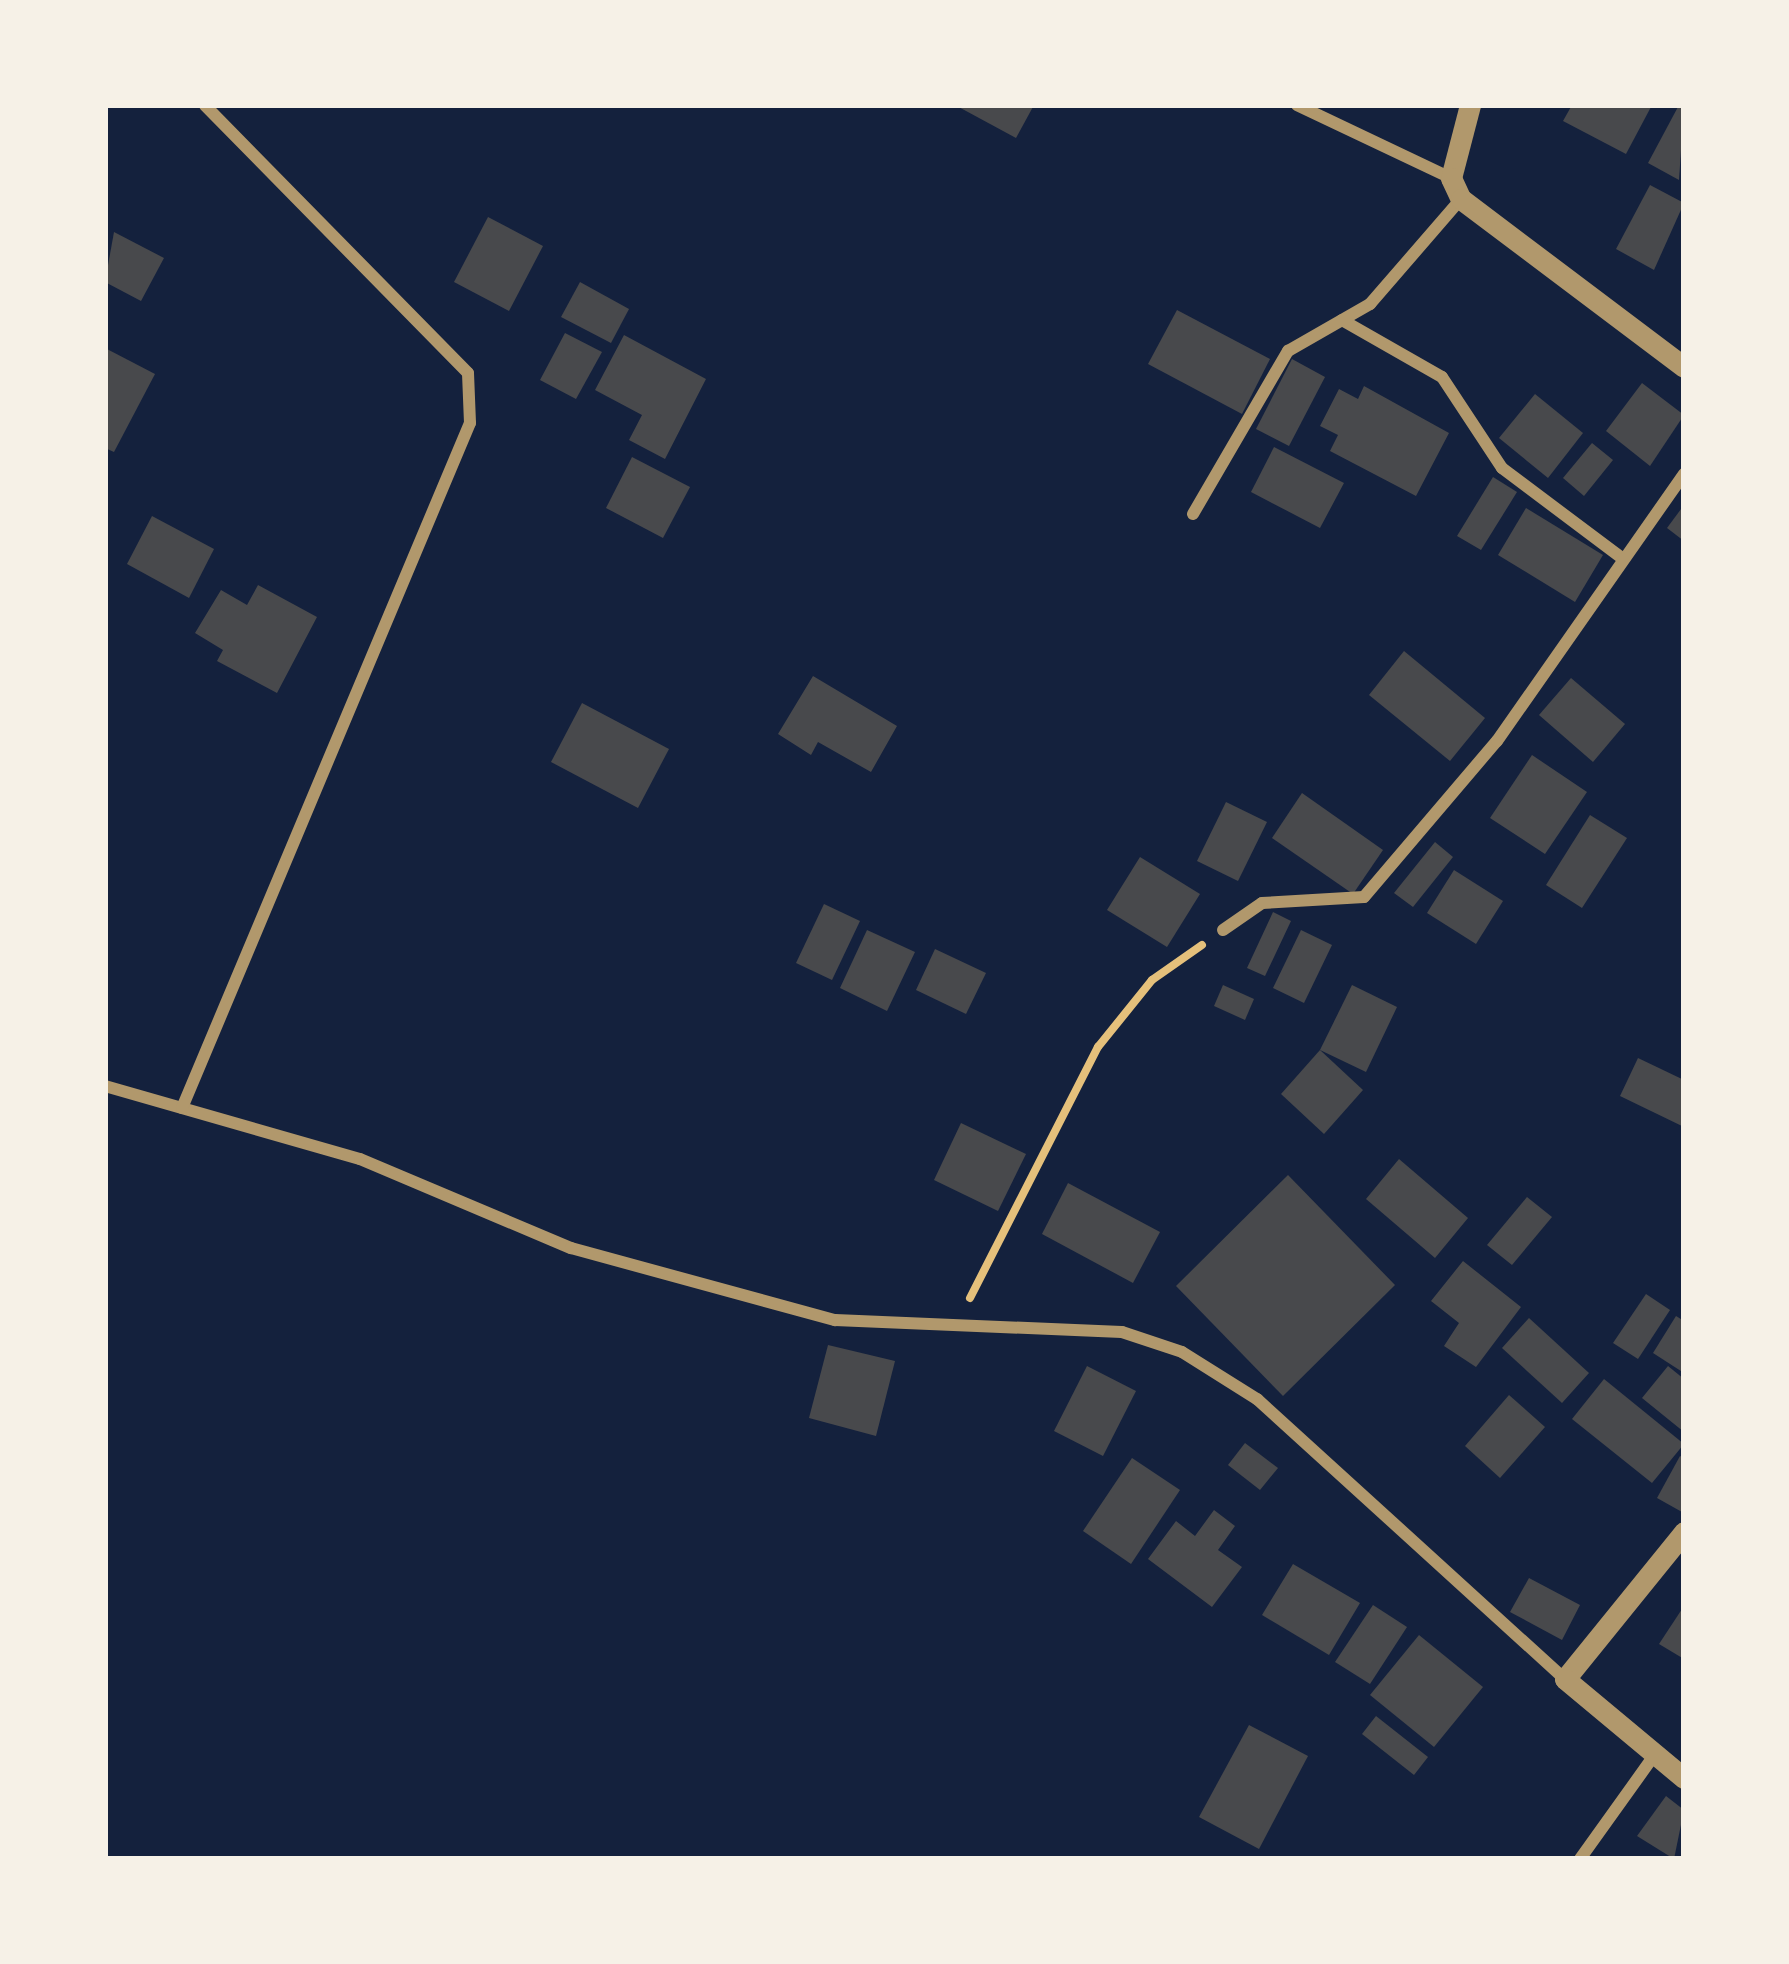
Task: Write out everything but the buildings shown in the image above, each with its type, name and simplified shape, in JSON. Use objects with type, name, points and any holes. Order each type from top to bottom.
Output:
[{"type":"street","points":[[1297,105],[1456,189],[1684,367]]},
{"type":"street","points":[[1193,514],[1288,351],[1370,304],[1456,189],[1470,105]]},
{"type":"street","points":[[182,1108],[470,423],[468,373],[208,106]]},
{"type":"street","points":[[1342,320],[1442,377],[1502,468],[1623,559]]},
{"type":"street","points":[[1223,930],[1262,903],[1364,897],[1497,741],[1684,474]]},
{"type":"street","points":[[105,1086],[359,1159],[571,1248],[836,1320],[1122,1332],[1182,1352],[1257,1399],[1653,1757],[1684,1778]]},
{"type":"street","points":[[1565,1678],[1684,1532]]},
{"type":"street","points":[[1580,1859],[1653,1757]]},
{"type":"path","points":[[958,1324],[1098,1047],[1152,980],[1223,930]]}]
